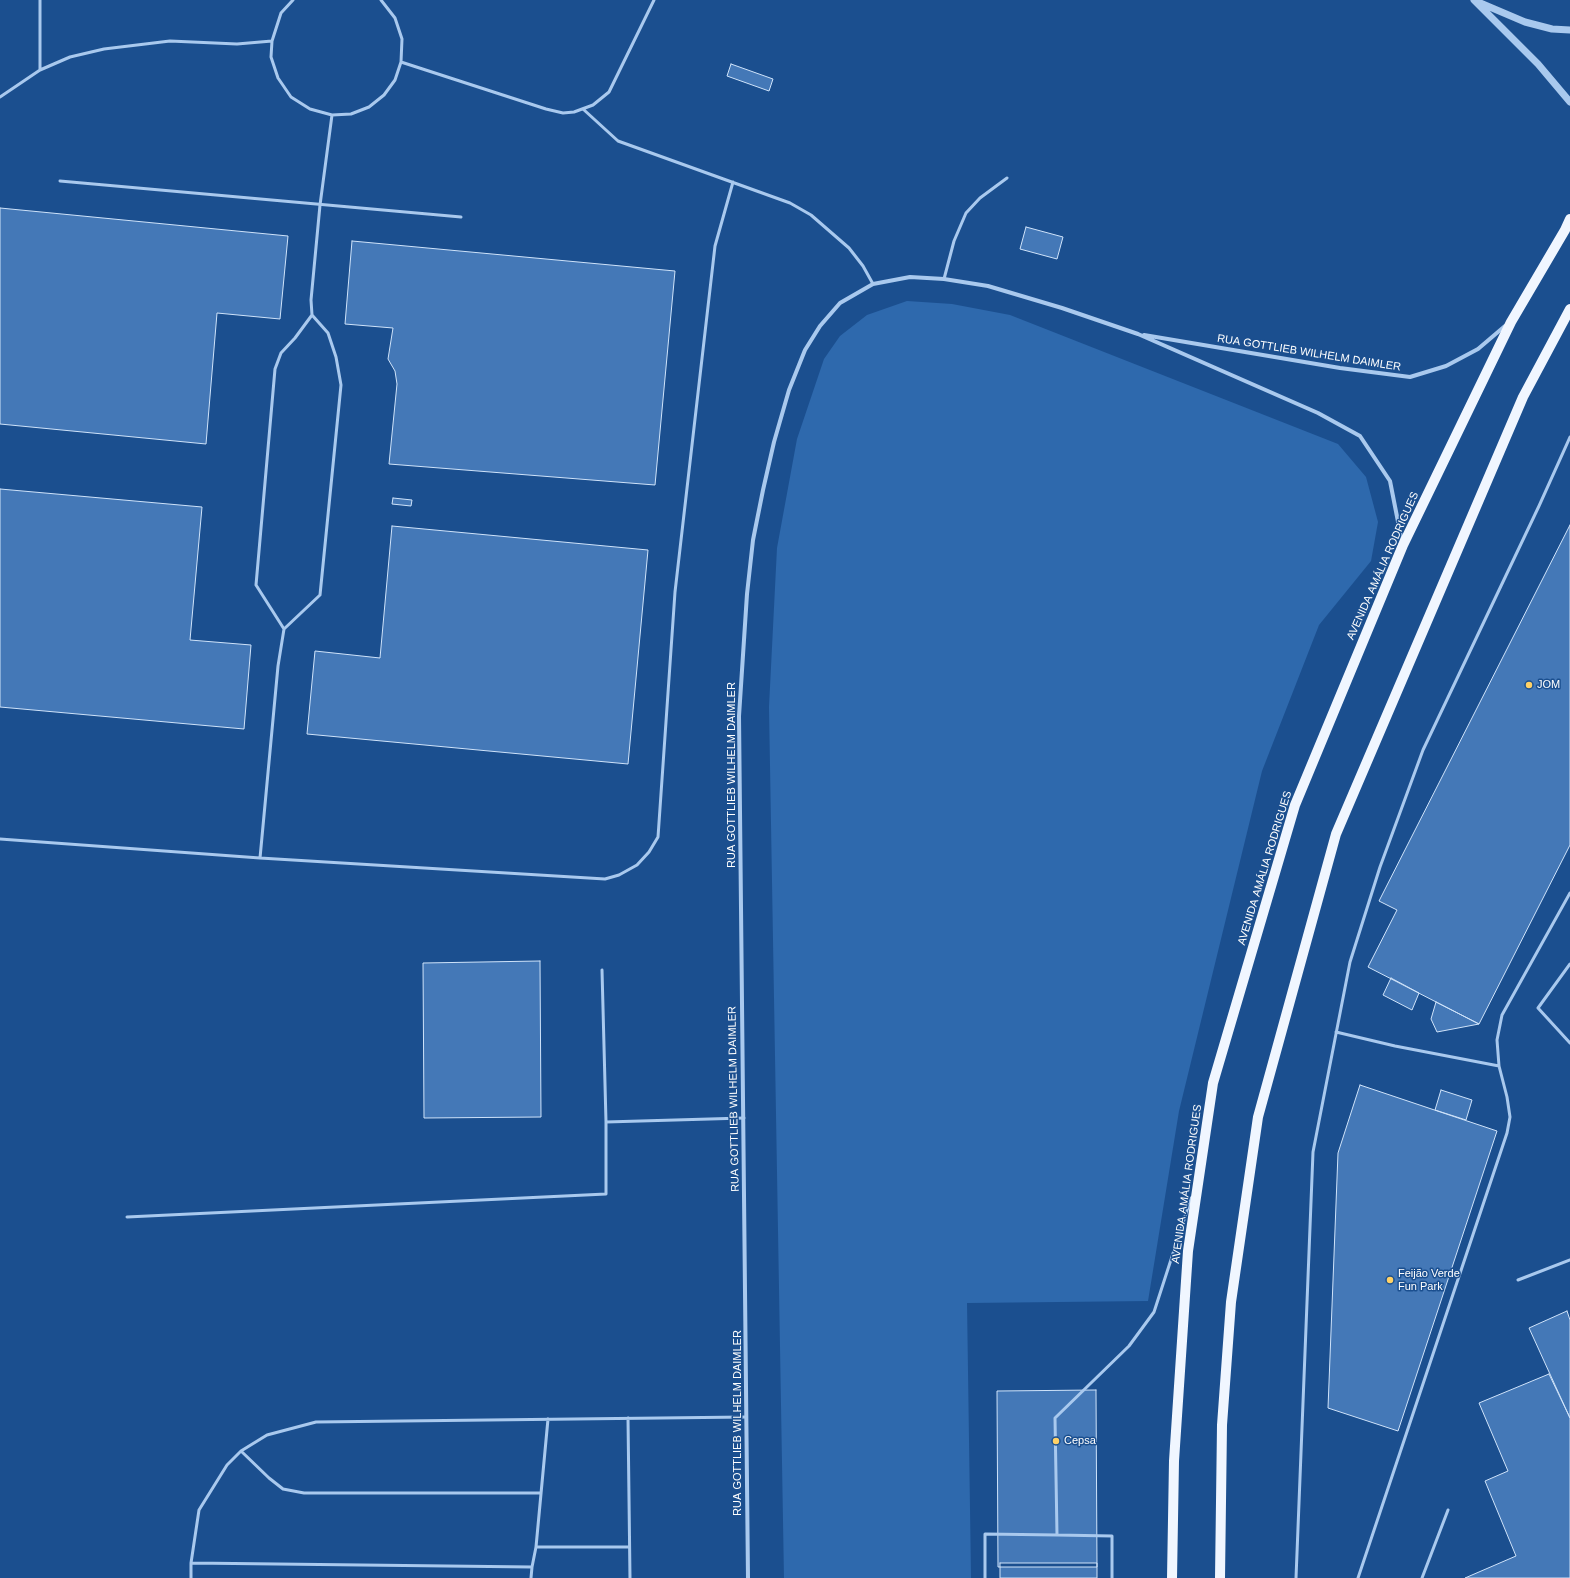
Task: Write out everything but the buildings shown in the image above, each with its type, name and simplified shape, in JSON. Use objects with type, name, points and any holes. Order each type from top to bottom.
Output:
[{"type":"main road","name":"AVENIDA AMÁLIA RODRIGUES","points":[[1172,1578],[1174,1461],[1188,1259],[1213,1083],[1296,805],[1403,545],[1511,322],[1570,219]]},
{"type":"main road","points":[[1220,1578],[1222,1425],[1231,1302],[1258,1117],[1336,834],[1523,397],[1570,309]]},
{"type":"street","points":[[1474,0],[1526,22],[1552,29],[1570,30]]},
{"type":"street","points":[[1474,0],[1538,64],[1570,102]]},
{"type":"street","name":"RUA GOTTLIEB WILHELM DAIMLER","points":[[748,1578],[746,1417],[747,1365],[739,716],[747,594],[753,540],[774,442],[790,390],[805,350],[820,326],[840,303],[872,284],[910,277],[944,279],[988,286],[1062,308],[1138,334],[1318,413],[1360,436],[1390,481],[1403,545]]},
{"type":"street","name":"RUA GOTTLIEB WILHELM DAIMLER","points":[[1138,334],[1340,368],[1410,377],[1446,366],[1478,349],[1511,322]]},
{"type":"lane","points":[[40,0],[40,70]]},
{"type":"lane","points":[[293,0],[281,13],[272,41],[271,57],[278,78],[291,97],[310,109],[332,115],[351,114],[369,107],[384,95],[395,80],[401,62],[402,40],[395,18],[381,0]]},
{"type":"lane","points":[[401,62],[546,109],[563,113],[583,109],[593,105],[609,92],[654,0]]},
{"type":"lane","points":[[0,97],[40,70],[70,57],[104,49],[170,41],[237,44],[272,41]]},
{"type":"lane","points":[[583,109],[618,141],[790,203],[811,215],[849,248],[862,266],[872,284]]},
{"type":"lane","points":[[260,858],[277,674],[284,629],[320,595],[341,385],[336,357],[328,333],[312,315],[311,300],[320,205],[332,115]]},
{"type":"lane","points":[[944,279],[954,241],[966,213],[980,198],[1007,178]]},
{"type":"lane","points":[[60,181],[461,218]]},
{"type":"lane","points":[[0,838],[260,858],[605,879],[619,875],[637,865],[649,852],[658,837],[675,592],[715,246],[733,182]]},
{"type":"lane","points":[[284,629],[256,585],[275,369],[281,353],[295,338],[312,315]]},
{"type":"lane","points":[[1296,1578],[1313,1152],[1350,962],[1380,867],[1423,750],[1570,438]]},
{"type":"lane","points":[[1358,1578],[1507,1133],[1510,1117],[1507,1097],[1499,1066],[1497,1040],[1502,1015],[1570,893]]},
{"type":"lane","points":[[1570,964],[1538,1008],[1570,1043]]},
{"type":"lane","points":[[127,1217],[606,1194],[606,1122],[602,970]]},
{"type":"lane","points":[[1336,1032],[1395,1046],[1499,1066]]},
{"type":"lane","points":[[606,1122],[744,1118]]},
{"type":"lane","points":[[1057,1535],[1055,1418],[1129,1346],[1154,1312],[1200,1169]]},
{"type":"lane","points":[[1518,1280],[1570,1260]]},
{"type":"lane","points":[[191,1578],[191,1563],[199,1510],[227,1465],[241,1451],[267,1435],[316,1422],[746,1417]]},
{"type":"lane","points":[[628,1418],[630,1578]]},
{"type":"lane","points":[[531,1578],[536,1547],[548,1419]]},
{"type":"lane","points":[[241,1451],[269,1478],[284,1489],[304,1493],[541,1493]]},
{"type":"lane","points":[[1422,1578],[1448,1510]]},
{"type":"lane","points":[[985,1578],[985,1534],[1112,1536],[1112,1578]]},
{"type":"lane","points":[[536,1547],[629,1547]]},
{"type":"lane","points":[[191,1563],[532,1567]]},
{"type":"shaded area","points":[[907,301],[952,304],[1010,315],[1338,444],[1366,477],[1378,522],[1371,561],[1319,625],[1262,771],[1179,1111],[1148,1301],[967,1303],[971,1578],[784,1578],[769,707],[777,548],[797,439],[824,359],[840,336],[867,315]]},
{"type":"place","name":"JOM","points":[[1529,685]]},
{"type":"place","name":"Feijão Verde Fun Park","points":[[1390,1280]]},
{"type":"place","name":"Cepsa","points":[[1056,1441]]}]
